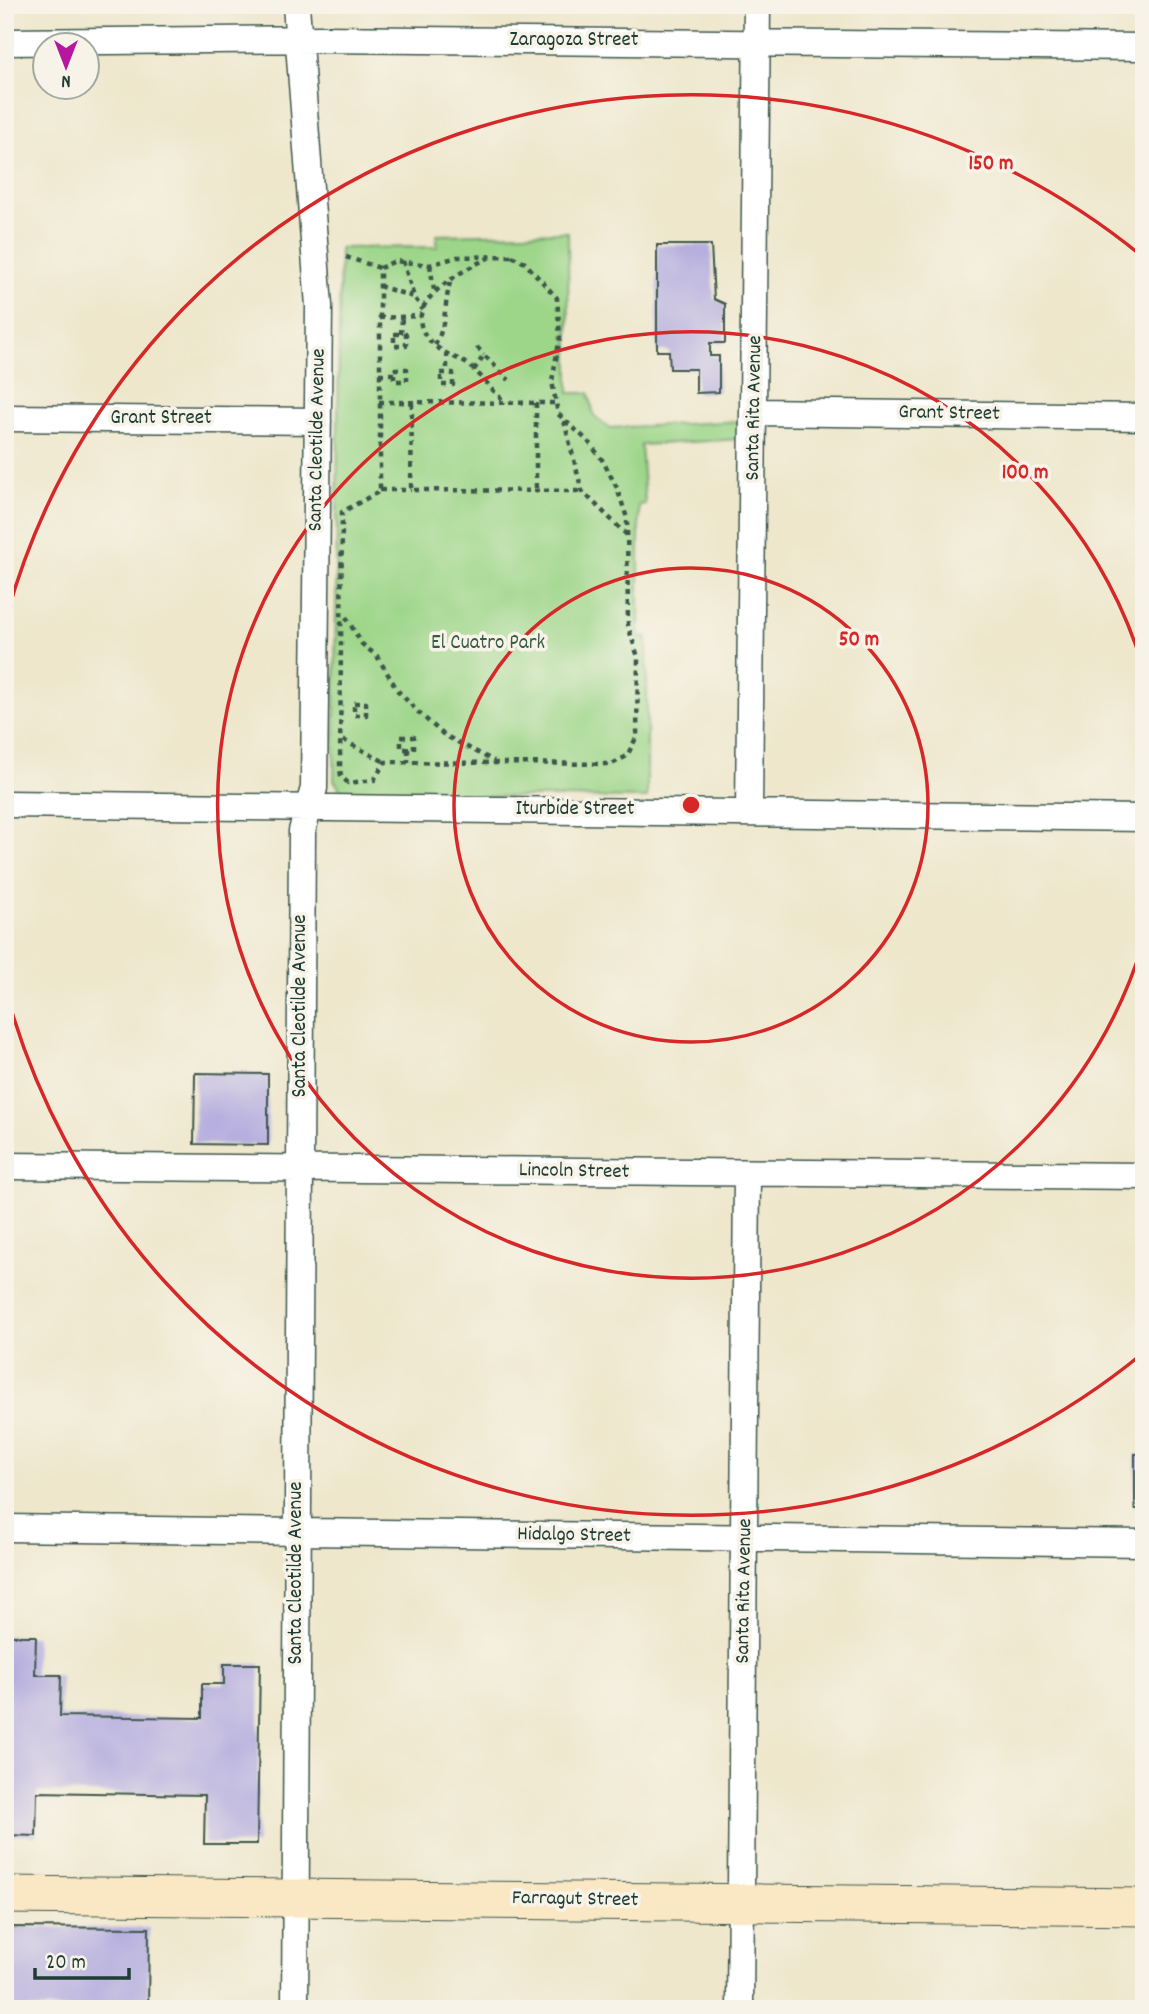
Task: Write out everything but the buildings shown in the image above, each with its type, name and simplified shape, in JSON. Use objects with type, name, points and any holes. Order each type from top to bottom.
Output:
[{"type":"street","name":"Santa Cleotilde Avenue","points":[[295,2009],[302,831],[314,788],[318,421],[318,265],[296,5]]},
{"type":"street","name":"Santa Rita Avenue","points":[[749,811],[757,5]]},
{"type":"street","name":"Zaragoza Street","points":[[5,43],[757,42],[1144,47]]},
{"type":"street","name":"Grant Street","points":[[755,412],[1144,417]]},
{"type":"street","name":"Grant Street","points":[[5,418],[318,421]]},
{"type":"street","name":"Iturbide Street","points":[[5,804],[749,811],[1144,818]]},
{"type":"street","name":"Lincoln Street","points":[[5,1166],[1144,1176]]},
{"type":"street","name":"Santa Rita Avenue","points":[[740,2009],[747,1174]]},
{"type":"street","name":"Hidalgo Street","points":[[5,1528],[1144,1543]]},
{"type":"street","name":"Farragut Street","points":[[5,1895],[1144,1907]]},
{"type":"path","points":[[379,318],[422,313],[435,290],[451,276],[490,256]]},
{"type":"path","points":[[346,257],[380,268],[390,262],[430,265],[457,257],[518,259],[557,298],[560,337],[552,381],[582,491],[628,536]]},
{"type":"path","points":[[403,261],[427,335],[447,354],[474,370],[506,403]]},
{"type":"path","points":[[430,265],[435,290]]},
{"type":"path","points":[[380,268],[380,490]]},
{"type":"path","points":[[435,345],[444,326],[444,301],[451,276]]},
{"type":"path","points":[[379,286],[414,297]]},
{"type":"path","points":[[401,334],[402,317]]},
{"type":"path","points":[[477,347],[509,380]]},
{"type":"path","points":[[447,354],[447,373]]},
{"type":"path","points":[[474,370],[484,355]]},
{"type":"path","points":[[379,374],[394,374]]},
{"type":"path","points":[[379,402],[556,403]]},
{"type":"path","points":[[411,490],[412,403]]},
{"type":"path","points":[[536,403],[536,490]]},
{"type":"path","points":[[340,738],[385,762],[408,763],[612,764],[619,762],[633,749],[637,736],[638,657],[628,626],[628,536],[624,503],[588,441],[564,421]]},
{"type":"path","points":[[385,762],[374,780],[348,783],[341,776],[342,512],[380,490],[582,491]]},
{"type":"path","points":[[341,610],[362,644],[383,663],[398,691],[419,713],[444,735],[498,763]]},
{"type":"path","points":[[340,708],[354,708]]},
{"type":"path","points":[[408,749],[408,763]]},
{"type":"green space","name":"El Cuatro Park","points":[[568,232],[569,393],[589,393],[594,416],[610,428],[741,421],[741,439],[641,445],[645,504],[639,505],[639,637],[647,637],[647,798],[350,795],[340,789],[334,780],[340,248],[437,247],[437,235]]}]
